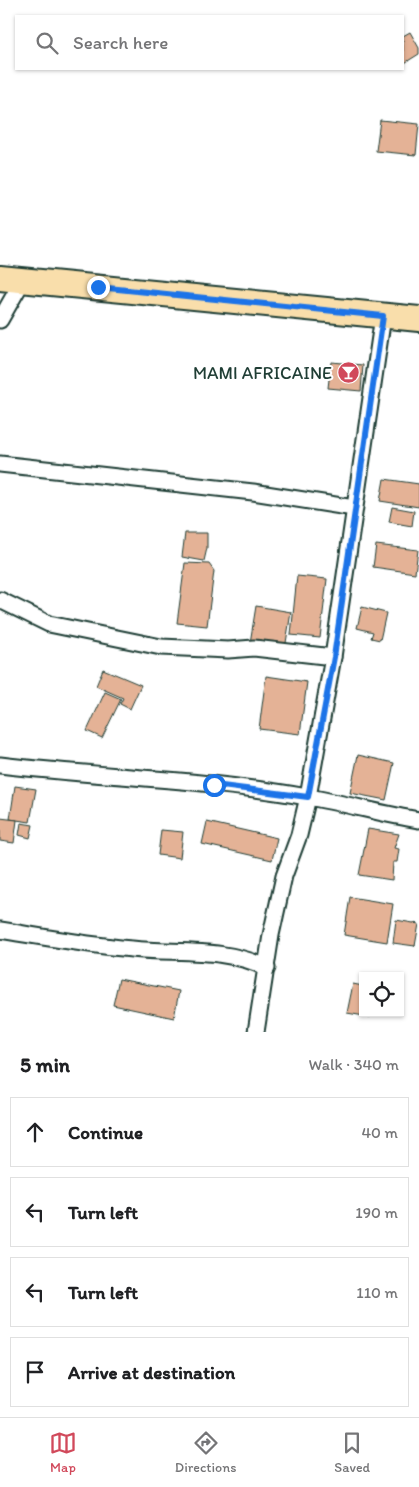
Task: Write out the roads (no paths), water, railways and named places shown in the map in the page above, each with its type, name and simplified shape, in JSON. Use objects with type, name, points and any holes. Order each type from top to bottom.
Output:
[{"type":"main road","points":[[0,278],[419,319]]},
{"type":"street","points":[[0,320],[23,280]]},
{"type":"street","points":[[256,1032],[271,935],[284,876],[299,835],[308,797],[334,657],[383,316]]},
{"type":"street","points":[[0,464],[253,492],[354,508]]},
{"type":"street","points":[[0,600],[49,624],[162,647],[228,650],[264,649],[334,657]]},
{"type":"street","points":[[0,765],[72,773],[135,776],[308,797],[379,814],[419,820]]},
{"type":"street","points":[[0,930],[132,949],[245,958],[267,968]]},
{"type":"place","name":"MAMI AFRICAINE","points":[[348,373]]}]
